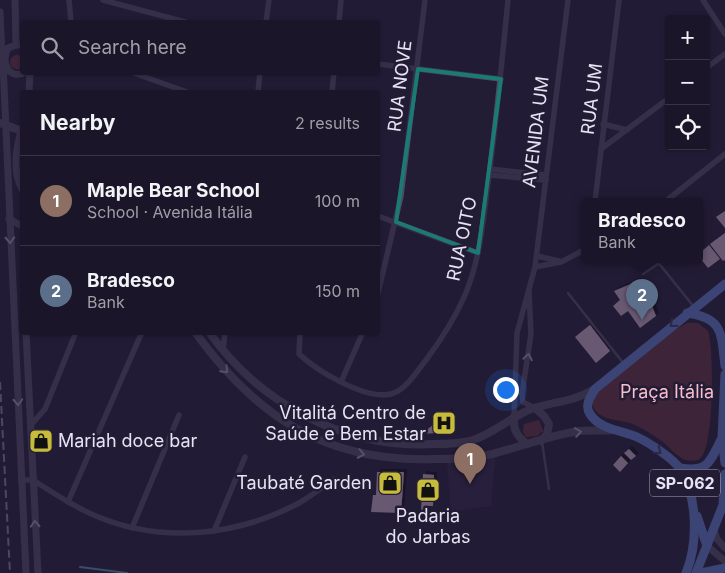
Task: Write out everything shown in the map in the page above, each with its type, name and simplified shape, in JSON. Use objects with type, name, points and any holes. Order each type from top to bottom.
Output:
[{"type":"main road","points":[[0,123],[20,129]]},
{"type":"main road","points":[[211,335],[223,352],[247,375],[294,410],[329,427],[377,442],[400,445],[459,443],[479,437],[534,408],[568,402],[595,389],[725,284]]},
{"type":"main road","points":[[691,310],[710,319],[718,326],[725,366]]},
{"type":"main road","points":[[196,335],[234,380],[276,417],[316,439],[344,450],[390,459],[435,460],[486,456],[579,431],[615,430]]},
{"type":"main road","name":"SP-062","points":[[725,374],[722,438],[725,463]]},
{"type":"main road","name":"SP-062","points":[[595,389],[588,406],[589,413],[597,421],[615,430],[636,436],[680,468],[692,470],[704,467],[710,461],[722,438]]},
{"type":"main road","points":[[534,408],[544,416],[549,424],[547,434],[542,441]]},
{"type":"main road","points":[[514,417],[513,429],[518,437],[527,444]]},
{"type":"main road","name":"SP-062","points":[[680,468],[691,499],[695,539],[692,557],[686,573]]},
{"type":"main road","name":"SP-062","points":[[696,573],[714,530],[722,519],[725,474]]},
{"type":"main road","points":[[691,499],[707,546]]},
{"type":"main road","points":[[701,573],[725,568]]},
{"type":"street","points":[[2,62],[5,51],[19,45],[15,0]]},
{"type":"street","points":[[69,0],[71,20]]},
{"type":"street","points":[[103,0],[178,20]]},
{"type":"street","points":[[266,20],[269,0]]},
{"type":"street","points":[[339,20],[341,0]]},
{"type":"street","name":"RUA NOVE","points":[[380,285],[401,196],[426,0]]},
{"type":"street","name":"RUA OITO","points":[[300,335],[299,354],[341,382],[380,394],[392,394],[405,385],[448,327],[465,295],[478,253],[490,172],[508,0]]},
{"type":"street","name":"AVENIDA UM","points":[[514,417],[517,333],[537,256],[568,0]]},
{"type":"street","name":"RUA UM","points":[[596,198],[603,124],[619,0]]},
{"type":"street","points":[[703,0],[725,34]]},
{"type":"street","points":[[0,12],[26,573]]},
{"type":"street","points":[[710,65],[725,54]]},
{"type":"street","points":[[2,62],[10,73],[20,75]]},
{"type":"street","points":[[380,64],[501,79]]},
{"type":"street","points":[[30,75],[30,90]]},
{"type":"street","points":[[139,75],[181,90]]},
{"type":"street","points":[[258,90],[260,75]]},
{"type":"street","points":[[332,90],[334,75]]},
{"type":"street","points":[[601,149],[665,101]]},
{"type":"street","points":[[603,124],[627,130]]},
{"type":"street","points":[[20,136],[16,162],[20,184]]},
{"type":"street","points":[[670,198],[725,154]]},
{"type":"street","points":[[490,172],[546,177]]},
{"type":"street","points":[[380,217],[478,253]]},
{"type":"street","points":[[9,219],[20,225]]},
{"type":"street","points":[[535,267],[561,262],[581,252]]},
{"type":"street","points":[[537,256],[561,262]]},
{"type":"street","points":[[529,290],[532,334],[522,394],[523,402],[534,408]]},
{"type":"street","points":[[26,335],[38,573]]},
{"type":"street","points":[[30,426],[45,409],[75,335]]},
{"type":"street","points":[[68,502],[141,335]]},
{"type":"street","points":[[223,352],[225,335]]},
{"type":"street","points":[[341,382],[362,335]]},
{"type":"street","points":[[132,528],[179,415]]},
{"type":"street","points":[[214,531],[245,456]]},
{"type":"street","points":[[21,480],[33,480],[68,502],[96,516],[132,528],[166,532],[214,531],[236,528],[270,517],[301,502],[334,479]]},
{"type":"street","points":[[714,530],[717,539],[725,548]]},
{"type":"street","points":[[707,546],[725,561]]},
{"type":"lane","points":[[643,274],[658,264],[661,266],[691,310]]},
{"type":"lane","points":[[568,293],[624,365]]},
{"type":"lane","points":[[542,441],[549,490]]},
{"type":"highlighted area","points":[[418,69],[501,79],[478,253],[396,222]]},
{"type":"shaded area","points":[[495,459],[491,506],[451,512],[447,462]]},
{"type":"green space","points":[[20,55],[20,69],[14,69],[10,65],[10,59]]},
{"type":"green space","name":"Praça Itália","points":[[687,323],[698,323],[708,331],[712,378],[708,440],[704,454],[698,460],[692,461],[683,459],[660,440],[637,426],[599,414],[592,403],[598,390],[670,333]]},
{"type":"green space","points":[[539,420],[543,431],[537,436],[526,437],[523,432],[524,424]]},
{"type":"building","points":[[725,211],[725,228],[716,217]]},
{"type":"building","points":[[725,233],[725,260],[723,261],[710,244]]},
{"type":"building","points":[[709,245],[720,259],[708,268],[703,262],[703,250]]},
{"type":"building","points":[[638,281],[655,303],[652,306],[656,316],[640,328],[628,311],[621,316],[613,306],[620,300],[614,291]]},
{"type":"building","points":[[590,325],[610,351],[596,363],[575,337]]},
{"type":"building","name":"Vitalitá Centro de Saúde e Bem Estar","points":[[449,411],[453,432],[421,434],[440,420]]},
{"type":"building","points":[[629,449],[636,456],[631,460],[624,453]]},
{"type":"building","points":[[621,456],[628,463],[620,472],[613,465]]},
{"type":"building","name":"Taubaté Garden","points":[[377,472],[404,472],[401,513],[371,512],[373,495],[376,495]]},
{"type":"building","name":"Padaria do Jarbas","points":[[423,474],[434,475],[433,506],[428,506],[427,511],[421,511]]},
{"type":"waterway","points":[[80,567],[127,573]]},
{"type":"railway","points":[[0,382],[10,573]]},
{"type":"place","name":"Bradesco","points":[[642,320]]},
{"type":"place","name":"Vitalitá Centro de Saúde e Bem Estar","points":[[444,423]]},
{"type":"place","name":"Mariah doce bar","points":[[41,441]]},
{"type":"place","name":"Taubaté Garden","points":[[390,483]]},
{"type":"place","name":"Maple Bear School","points":[[470,484]]},
{"type":"place","name":"Padaria do Jarbas","points":[[428,490]]}]
